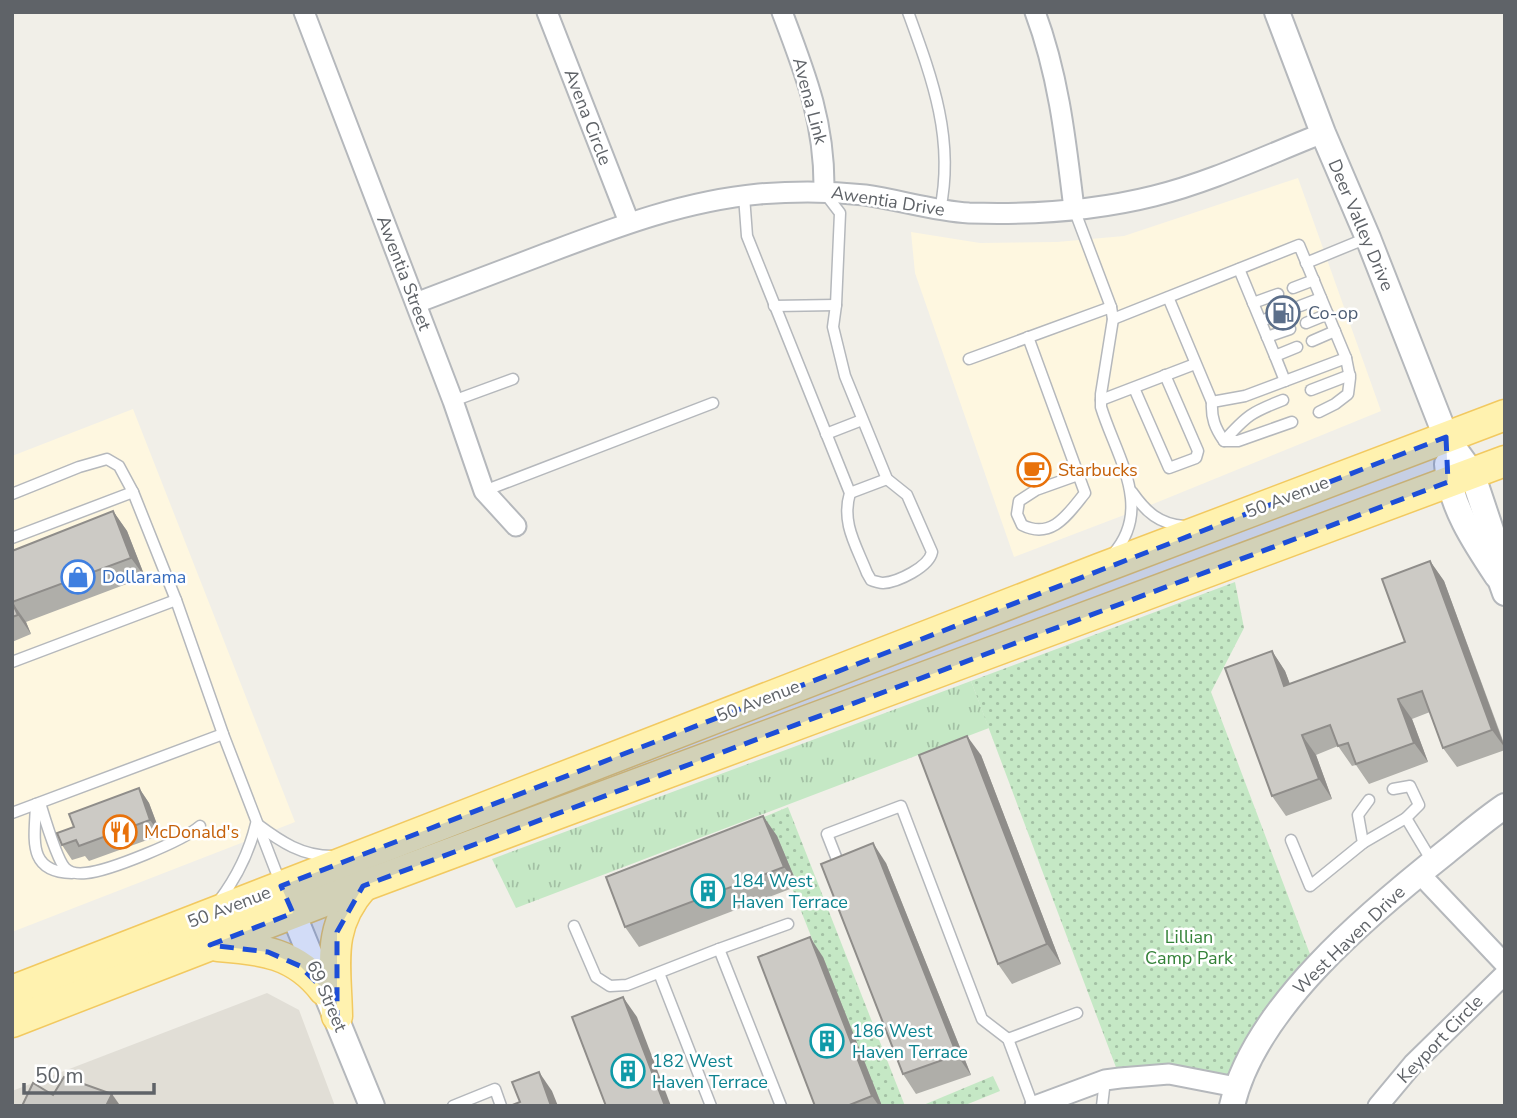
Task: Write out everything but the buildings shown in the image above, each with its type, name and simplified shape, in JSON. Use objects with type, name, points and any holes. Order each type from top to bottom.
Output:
[{"type":"main road","name":"50 Avenue","points":[[12,1022],[210,945],[367,853],[1099,569],[1505,415]]},
{"type":"main road","name":"50 Avenue","points":[[12,991],[208,915],[363,886],[1505,461]]},
{"type":"main road","points":[[331,1003],[337,932],[346,907],[363,886]]},
{"type":"main road","points":[[210,945],[252,949],[300,966],[313,976],[331,1003]]},
{"type":"street","name":"Awentia Street","points":[[304,12],[453,401],[484,491],[516,526]]},
{"type":"street","name":"Avena Circle","points":[[547,12],[629,222]]},
{"type":"street","name":"Avena Link","points":[[782,12],[810,87],[818,120],[824,156],[824,191]]},
{"type":"street","points":[[1035,12],[1058,95],[1074,209]]},
{"type":"street","name":"Deer Valley Drive","points":[[1277,12],[1460,478],[1493,536],[1502,586]]},
{"type":"street","name":"Awentia Drive","points":[[416,303],[629,222],[674,208],[744,196],[824,191],[866,195],[968,213],[1018,213],[1110,206],[1155,196],[1191,184],[1323,133]]},
{"type":"street","name":"West Haven Drive","points":[[1234,1097],[1261,1036],[1289,998],[1360,924],[1426,868],[1505,807]]},
{"type":"street","points":[[1426,868],[1505,964]]},
{"type":"street","name":"69 Street","points":[[287,900],[372,1106]]},
{"type":"street","name":"Keyport Circle","points":[[1378,1106],[1413,1064],[1505,974]]},
{"type":"street","points":[[1034,1106],[1105,1080],[1169,1074],[1234,1097]]},
{"type":"lane","points":[[908,12],[926,61],[941,117],[946,172],[940,210]]},
{"type":"lane","points":[[744,196],[747,236],[850,493],[846,509],[847,520],[871,580],[882,583],[920,569],[930,559],[932,552],[907,495],[887,479],[845,376],[833,327],[840,213],[824,191]]},
{"type":"lane","points":[[1074,209],[1111,307],[1113,319],[1101,400],[1131,492],[1133,510],[1129,532],[1122,544],[1099,569]]},
{"type":"lane","points":[[1306,263],[1368,238]]},
{"type":"lane","points":[[1113,319],[1299,246],[1346,358],[1349,375],[1348,394],[1318,412]]},
{"type":"lane","points":[[1239,269],[1285,381]]},
{"type":"lane","points":[[1293,288],[1314,281]]},
{"type":"lane","points":[[1253,303],[1278,294]]},
{"type":"lane","points":[[1168,297],[1212,402],[1211,415],[1216,429],[1224,441]]},
{"type":"lane","points":[[1300,306],[1321,298]]},
{"type":"lane","points":[[774,306],[836,305]]},
{"type":"lane","points":[[969,359],[1111,307]]},
{"type":"lane","points":[[1261,321],[1285,312]]},
{"type":"lane","points":[[1306,323],[1328,314]]},
{"type":"lane","points":[[1267,337],[1290,329]]},
{"type":"lane","points":[[1312,341],[1335,331]]},
{"type":"lane","points":[[1028,337],[1079,475],[1085,493],[1064,520],[1047,529],[1035,532],[1022,525],[1017,514],[1019,501],[1036,490],[1079,475]]},
{"type":"lane","points":[[1275,356],[1297,347]]},
{"type":"lane","points":[[1212,402],[1245,396],[1346,358]]},
{"type":"lane","points":[[1101,400],[1195,364]]},
{"type":"lane","points":[[1134,388],[1169,468],[1195,458],[1198,451],[1165,375]]},
{"type":"lane","points":[[1311,390],[1349,375]]},
{"type":"lane","points":[[453,401],[513,379]]},
{"type":"lane","points":[[1224,441],[1244,418],[1258,409],[1283,400]]},
{"type":"lane","points":[[484,491],[713,403]]},
{"type":"lane","points":[[826,434],[862,420]]},
{"type":"lane","points":[[1224,441],[1238,442],[1292,422]]},
{"type":"lane","points":[[12,494],[107,459],[119,466],[133,492],[176,600],[256,824],[287,900]]},
{"type":"lane","points":[[850,493],[887,479]]},
{"type":"lane","points":[[12,538],[133,492]]},
{"type":"lane","points":[[1131,492],[1141,505],[1160,521],[1206,528]]},
{"type":"lane","points":[[12,662],[176,600]]},
{"type":"lane","points":[[12,813],[223,734]]},
{"type":"lane","points":[[1291,840],[1310,886],[1363,843],[1406,818],[1419,805],[1410,786],[1393,789]]},
{"type":"lane","points":[[1363,843],[1358,815],[1369,800]]},
{"type":"lane","points":[[38,803],[34,844],[38,858],[44,866],[58,873],[102,869],[185,837],[200,826]]},
{"type":"lane","points":[[38,803],[62,864],[66,869],[80,873]]},
{"type":"lane","points":[[838,862],[827,834],[901,806],[982,1019],[1008,1039],[1034,1106]]},
{"type":"lane","points":[[1406,818],[1426,868]]},
{"type":"lane","points":[[256,824],[283,843],[303,852],[320,856],[367,853]]},
{"type":"lane","points":[[208,915],[235,879],[251,844],[256,824]]},
{"type":"lane","points":[[574,926],[596,977],[610,986],[627,985],[788,923]]},
{"type":"lane","points":[[719,949],[781,1106]]},
{"type":"lane","points":[[659,973],[711,1106]]},
{"type":"lane","points":[[1008,1039],[1077,1013]]},
{"type":"lane","points":[[1102,1106],[1105,1080]]},
{"type":"lane","points":[[453,1106],[495,1089],[501,1106]]},
{"type":"highlighted area","points":[[1446,437],[1448,482],[363,886],[337,932],[337,1016],[324,990],[300,966],[268,952],[210,945],[293,913],[281,886]]},
{"type":"shaded area","points":[[1298,178],[1381,411],[1153,504],[1014,557],[915,273],[911,232],[980,243],[1057,242],[1124,236]]},
{"type":"shaded area","points":[[133,409],[295,822],[12,932],[12,456]]},
{"type":"shaded area","points":[[267,993],[299,1010],[335,1106],[12,1106],[12,1091]]},
{"type":"green space","name":"Lillian Camp Park","points":[[1235,582],[1244,628],[1211,692],[1316,970],[1236,1087],[1120,1078],[971,681]]},
{"type":"green space","points":[[971,681],[989,728],[516,908],[492,859]]},
{"type":"green space","points":[[788,807],[905,1106],[878,1106],[764,817]]},
{"type":"green space","points":[[993,1076],[1000,1091],[963,1106],[921,1106]]},
{"type":"place","name":"Co-op","points":[[1283,313]]},
{"type":"place","name":"Starbucks","points":[[1034,470]]},
{"type":"place","name":"Dollarama","points":[[78,577]]},
{"type":"place","name":"McDonald's","points":[[120,832]]},
{"type":"place","name":"184 West Haven Terrace","points":[[708,891]]},
{"type":"place","name":"186 West Haven Terrace","points":[[827,1041]]},
{"type":"place","name":"182 West Haven Terrace","points":[[628,1071]]}]
